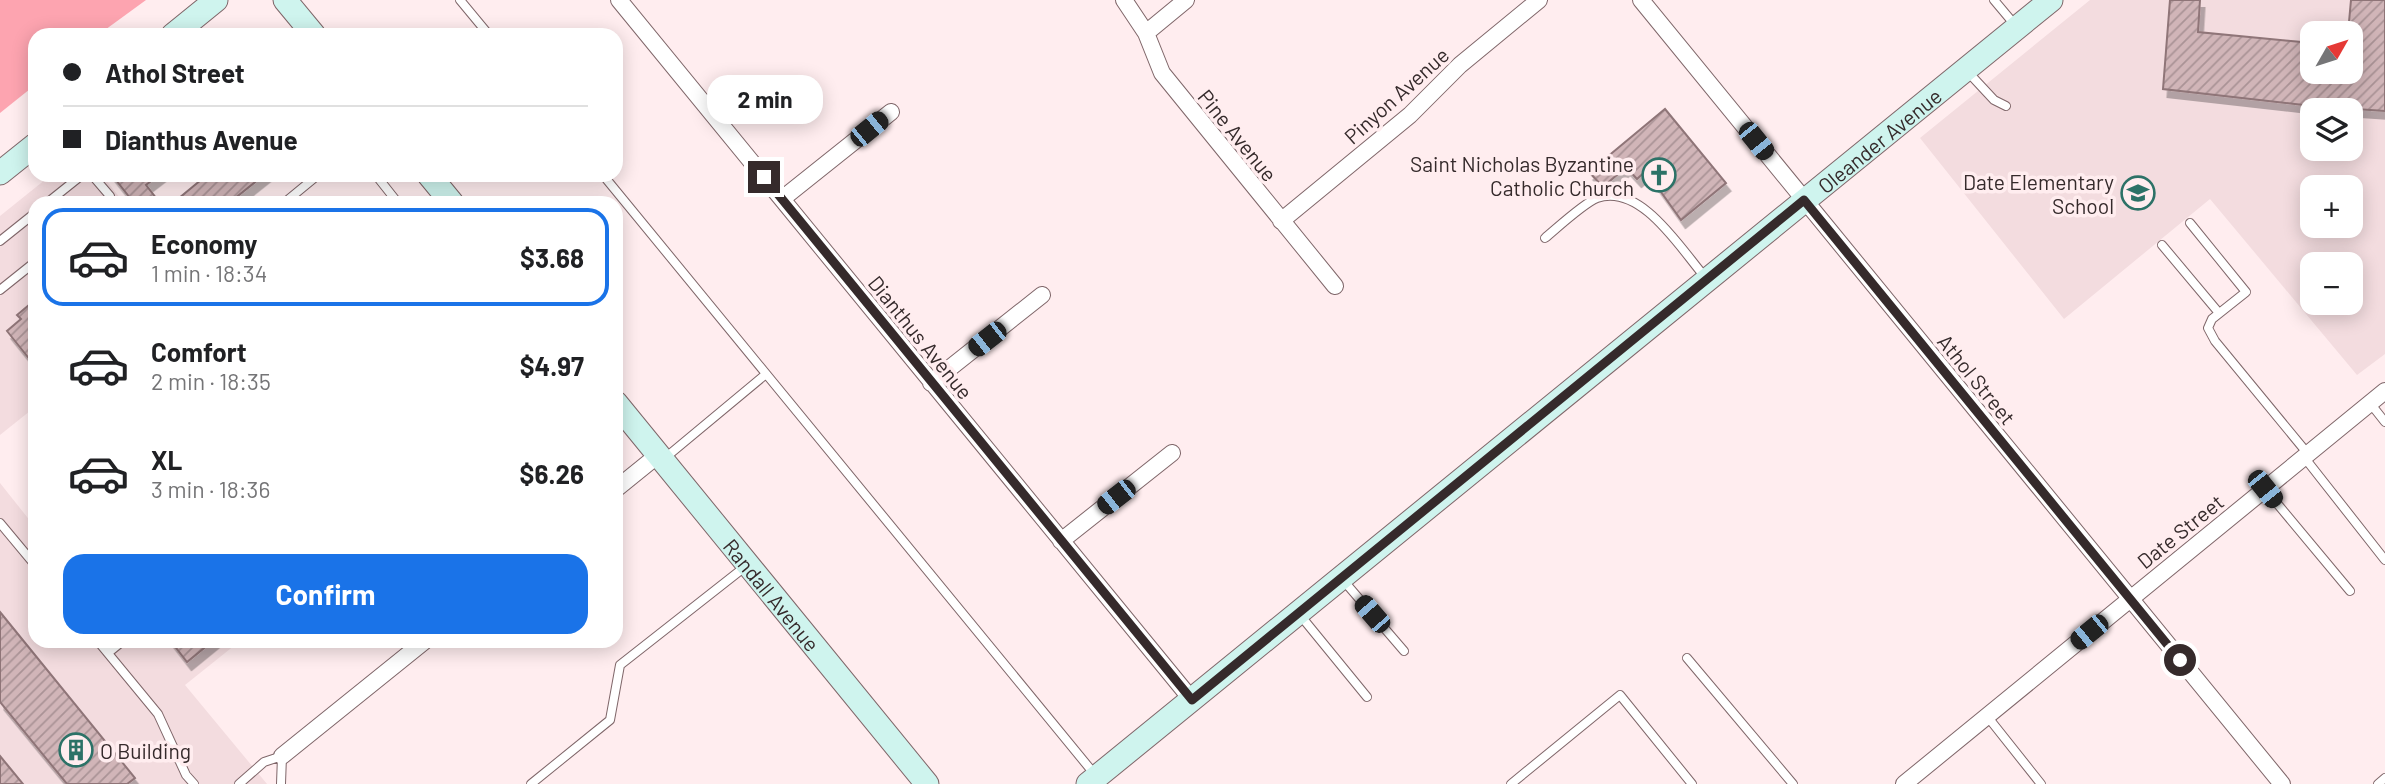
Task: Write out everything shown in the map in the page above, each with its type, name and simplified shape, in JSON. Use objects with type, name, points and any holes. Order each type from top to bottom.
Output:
[{"type":"street","points":[[182,28],[216,0]]},
{"type":"street","points":[[285,0],[308,28]]},
{"type":"street","name":"Pine Avenue","points":[[1124,0],[1146,33],[1162,73],[1335,286]]},
{"type":"street","points":[[1146,33],[1186,0]]},
{"type":"street","name":"Pinyon Avenue","points":[[1281,221],[1410,116],[1460,65],[1539,0]]},
{"type":"street","name":"Athol Street","points":[[1641,0],[2282,784]]},
{"type":"street","name":"Oleander Avenue","points":[[1092,780],[2050,0]]},
{"type":"street","name":"Dianthus Avenue","points":[[623,2],[1192,700]]},
{"type":"street","points":[[782,199],[891,112]]},
{"type":"street","points":[[0,173],[28,151]]},
{"type":"street","points":[[435,182],[446,196]]},
{"type":"street","points":[[931,383],[1042,295]]},
{"type":"street","name":"Date Street","points":[[1904,784],[2385,391]]},
{"type":"street","name":"Randall Avenue","points":[[623,412],[927,784]]},
{"type":"street","points":[[1061,541],[1172,453]]},
{"type":"street","points":[[623,484],[660,457]]},
{"type":"street","points":[[282,756],[416,648]]},
{"type":"lane","points":[[460,0],[483,28]]},
{"type":"lane","points":[[1994,0],[2016,27]]},
{"type":"lane","points":[[1965,69],[1994,100],[2006,106]]},
{"type":"lane","points":[[56,196],[73,182]]},
{"type":"lane","points":[[98,182],[110,196]]},
{"type":"lane","points":[[292,196],[310,182]]},
{"type":"lane","points":[[381,182],[392,196]]},
{"type":"lane","points":[[609,182],[620,196]]},
{"type":"lane","points":[[1545,238],[1595,199],[1610,196],[1632,199],[1649,211],[1707,279]]},
{"type":"lane","points":[[623,199],[1092,780]]},
{"type":"lane","points":[[0,241],[28,219]]},
{"type":"lane","points":[[2190,223],[2245,292],[2212,319],[2208,328],[2215,341],[2385,560]]},
{"type":"lane","points":[[2162,245],[2219,313]]},
{"type":"lane","points":[[0,290],[28,268]]},
{"type":"lane","points":[[660,457],[766,374]]},
{"type":"lane","points":[[2371,403],[2385,422]]},
{"type":"lane","points":[[2265,489],[2350,591]]},
{"type":"lane","points":[[0,523],[28,557]]},
{"type":"lane","points":[[530,784],[610,720],[620,665],[748,565]]},
{"type":"lane","points":[[1341,578],[1404,651]]},
{"type":"lane","points":[[1298,613],[1367,697]]},
{"type":"lane","points":[[104,648],[159,714],[186,775],[194,784]]},
{"type":"lane","points":[[108,653],[114,648]]},
{"type":"lane","points":[[1687,658],[1793,784]]},
{"type":"lane","points":[[1511,784],[1620,695],[1692,784]]},
{"type":"lane","points":[[1987,716],[2041,784]]},
{"type":"lane","points":[[239,784],[264,762],[282,756],[281,784]]},
{"type":"lane","points":[[2378,784],[2385,778]]},
{"type":"shaded area","points":[[0,0],[146,0],[108,28],[28,28],[28,91],[0,113]]},
{"type":"shaded area","name":"Date Elementary School","points":[[2090,0],[2385,0],[2385,354],[2357,375],[2307,315],[2363,315],[2363,252],[2300,252],[2300,307],[2210,199],[2064,319],[1920,138]]},
{"type":"shaded area","points":[[42,182],[108,182],[118,196],[28,196],[28,413],[0,435],[0,216]]},
{"type":"shaded area","points":[[0,483],[28,518],[28,648],[231,648],[185,685],[267,784],[0,784]]},
{"type":"building","points":[[2170,0],[2200,0],[2198,32],[2300,42],[2300,84],[2363,84],[2363,21],[2349,21],[2351,0],[2385,0],[2385,111],[2363,109],[2363,98],[2300,98],[2300,105],[2163,89]]},
{"type":"building","points":[[1665,109],[1726,183],[1681,220],[1646,171],[1637,179],[1626,167],[1603,187],[1589,172]]},
{"type":"building","points":[[118,182],[150,182],[146,185],[155,196],[128,196]]},
{"type":"building","points":[[198,182],[255,182],[238,196],[182,196]]},
{"type":"building","points":[[28,306],[28,357],[7,331],[21,319],[17,315]]},
{"type":"building","name":"O Building","points":[[0,612],[135,778],[127,784],[67,784],[0,702]]},
{"type":"building","points":[[176,648],[204,648],[187,662]]},
{"type":"building","points":[[0,756],[23,784],[0,784]]},
{"type":"place","name":"Saint Nicholas Byzantine Catholic Church","points":[[1659,175]]},
{"type":"place","name":"Date Elementary School","points":[[2138,193]]},
{"type":"place","name":"O Building","points":[[76,750]]},
{"type":"route","points":[[764,177],[1192,700],[1804,200],[2180,660]]}]
